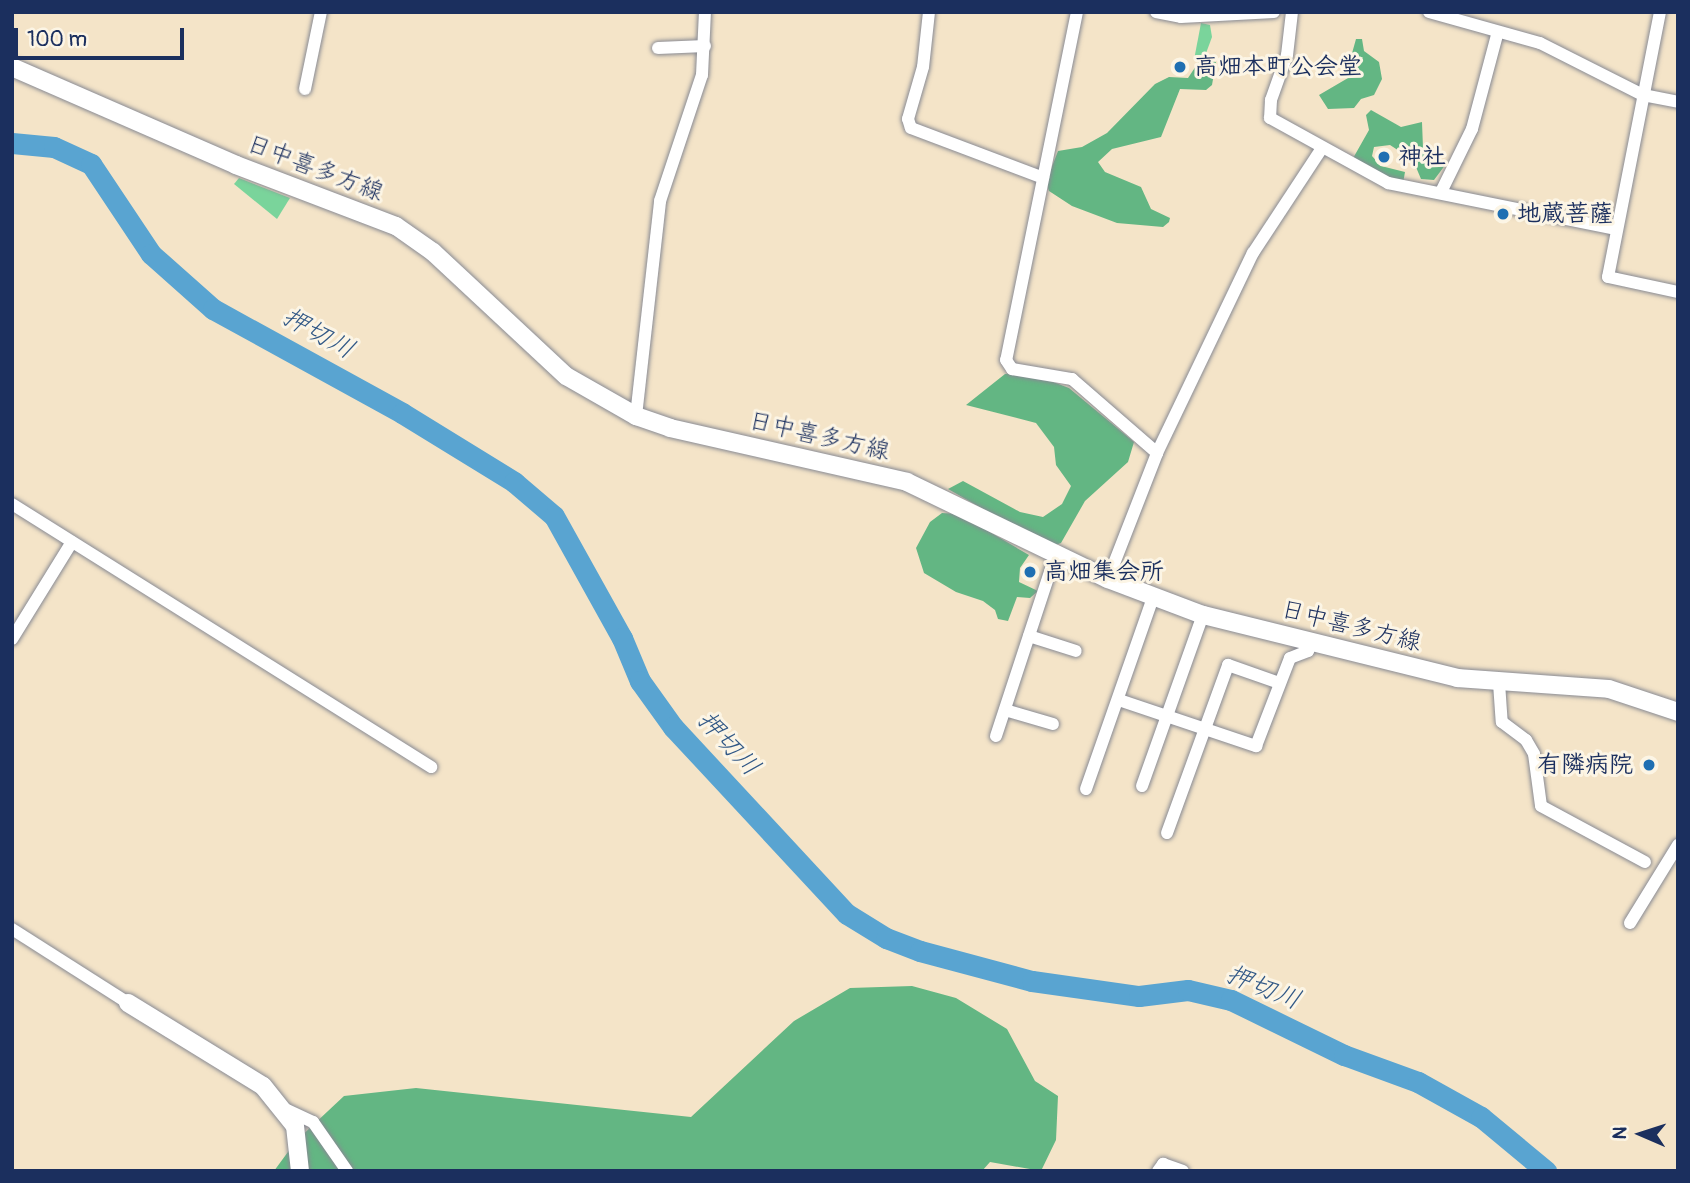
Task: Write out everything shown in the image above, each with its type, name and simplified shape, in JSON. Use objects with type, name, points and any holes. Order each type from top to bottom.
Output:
[{"type":"main road","name":"日中喜多方線","points":[[12,66],[236,165],[396,226],[433,252],[566,376],[636,416],[670,428],[884,474],[939,495],[1108,579],[1203,615],[1457,678],[1609,689],[1678,712]]},
{"type":"main road","points":[[128,1003],[262,1086],[277,1100],[300,1138],[300,1171]]},
{"type":"street","points":[[305,89],[321,12]]},
{"type":"street","points":[[636,416],[660,201],[691,118],[705,46],[705,12]]},
{"type":"street","points":[[929,12],[923,67],[908,119],[912,128],[1043,178]]},
{"type":"street","points":[[1077,12],[1006,360],[1012,369],[1072,379],[1157,453]]},
{"type":"street","points":[[1156,12],[1181,17],[1274,12]]},
{"type":"street","points":[[1292,12],[1287,55],[1269,114],[1322,148],[1388,183],[1616,229]]},
{"type":"street","points":[[1429,12],[1497,35],[1566,53],[1643,95],[1678,102]]},
{"type":"street","points":[[1660,12],[1608,277],[1678,292]]},
{"type":"street","points":[[1441,192],[1472,129],[1497,35]]},
{"type":"street","points":[[658,48],[705,46]]},
{"type":"street","points":[[1108,579],[1157,453],[1253,253],[1322,148]]},
{"type":"street","points":[[12,504],[432,767]]},
{"type":"street","points":[[12,639],[72,541]]},
{"type":"street","points":[[996,736],[1056,554]]},
{"type":"street","points":[[1086,789],[1153,598]]},
{"type":"street","points":[[1142,786],[1170,717],[1203,615]]},
{"type":"street","points":[[1029,636],[1076,651]]},
{"type":"street","points":[[1119,699],[1256,746],[1290,658],[1308,651],[1312,642]]},
{"type":"street","points":[[1167,832],[1228,665],[1279,683]]},
{"type":"street","points":[[1499,683],[1502,722],[1526,740],[1534,754],[1541,806],[1645,862]]},
{"type":"street","points":[[1005,710],[1053,724]]},
{"type":"street","points":[[1630,923],[1677,848]]},
{"type":"street","points":[[12,929],[128,1003]]},
{"type":"street","points":[[277,1100],[292,1116],[313,1122],[346,1171]]},
{"type":"street","points":[[1158,1171],[1163,1164],[1183,1171]]},
{"type":"green space","points":[[1201,23],[1210,25],[1212,37],[1205,56],[1194,60]]},
{"type":"green space","points":[[1356,39],[1362,39],[1364,51],[1379,62],[1382,79],[1374,95],[1361,99],[1354,108],[1328,109],[1319,95],[1360,71],[1349,64]]},
{"type":"green space","points":[[1200,60],[1216,62],[1212,85],[1206,90],[1180,89],[1161,137],[1112,149],[1098,162],[1105,172],[1141,187],[1151,209],[1170,218],[1169,222],[1163,227],[1117,223],[1072,206],[1049,191],[1046,182],[1058,151],[1082,147],[1107,133],[1155,84],[1169,77],[1188,78]]},
{"type":"green space","points":[[1371,110],[1401,127],[1422,122],[1423,148],[1446,164],[1434,180],[1421,179],[1413,160],[1390,145],[1374,147],[1372,156],[1381,166],[1405,172],[1403,183],[1392,182],[1352,160],[1369,130],[1366,115]]},
{"type":"green space","points":[[239,178],[290,198],[277,219],[234,184]]},
{"type":"green space","points":[[1027,372],[1069,388],[1134,442],[1128,462],[1085,501],[1061,543],[1050,547],[948,489],[963,481],[1020,512],[1043,517],[1062,504],[1071,486],[1056,465],[1054,447],[1036,423],[966,405],[1005,374]]},
{"type":"green space","points":[[942,513],[959,514],[1029,555],[1020,568],[1019,582],[1038,591],[1030,598],[1017,597],[1008,621],[998,619],[995,610],[983,601],[956,592],[924,573],[916,548],[930,522]]},
{"type":"green space","points":[[912,986],[956,998],[1007,1029],[1035,1081],[1058,1096],[1056,1140],[1041,1171],[990,1162],[982,1171],[274,1171],[296,1141],[344,1096],[416,1088],[691,1117],[794,1021],[850,988]]},
{"type":"waterway","name":"押切川","points":[[12,143],[54,147],[91,164],[151,254],[213,309],[402,413],[514,482],[554,516],[622,638],[640,681],[673,727],[847,914],[886,938],[920,951],[1032,981],[1139,996],[1188,990],[1231,1000],[1344,1055],[1418,1082],[1481,1117],[1546,1171]]},
{"type":"place","name":"高畑本町公会堂","points":[[1180,67]]},
{"type":"place","name":"神社","points":[[1384,157]]},
{"type":"place","name":"地蔵菩薩","points":[[1503,214]]},
{"type":"place","name":"高畑集会所","points":[[1030,572]]},
{"type":"place","name":"有隣病院","points":[[1649,765]]}]
